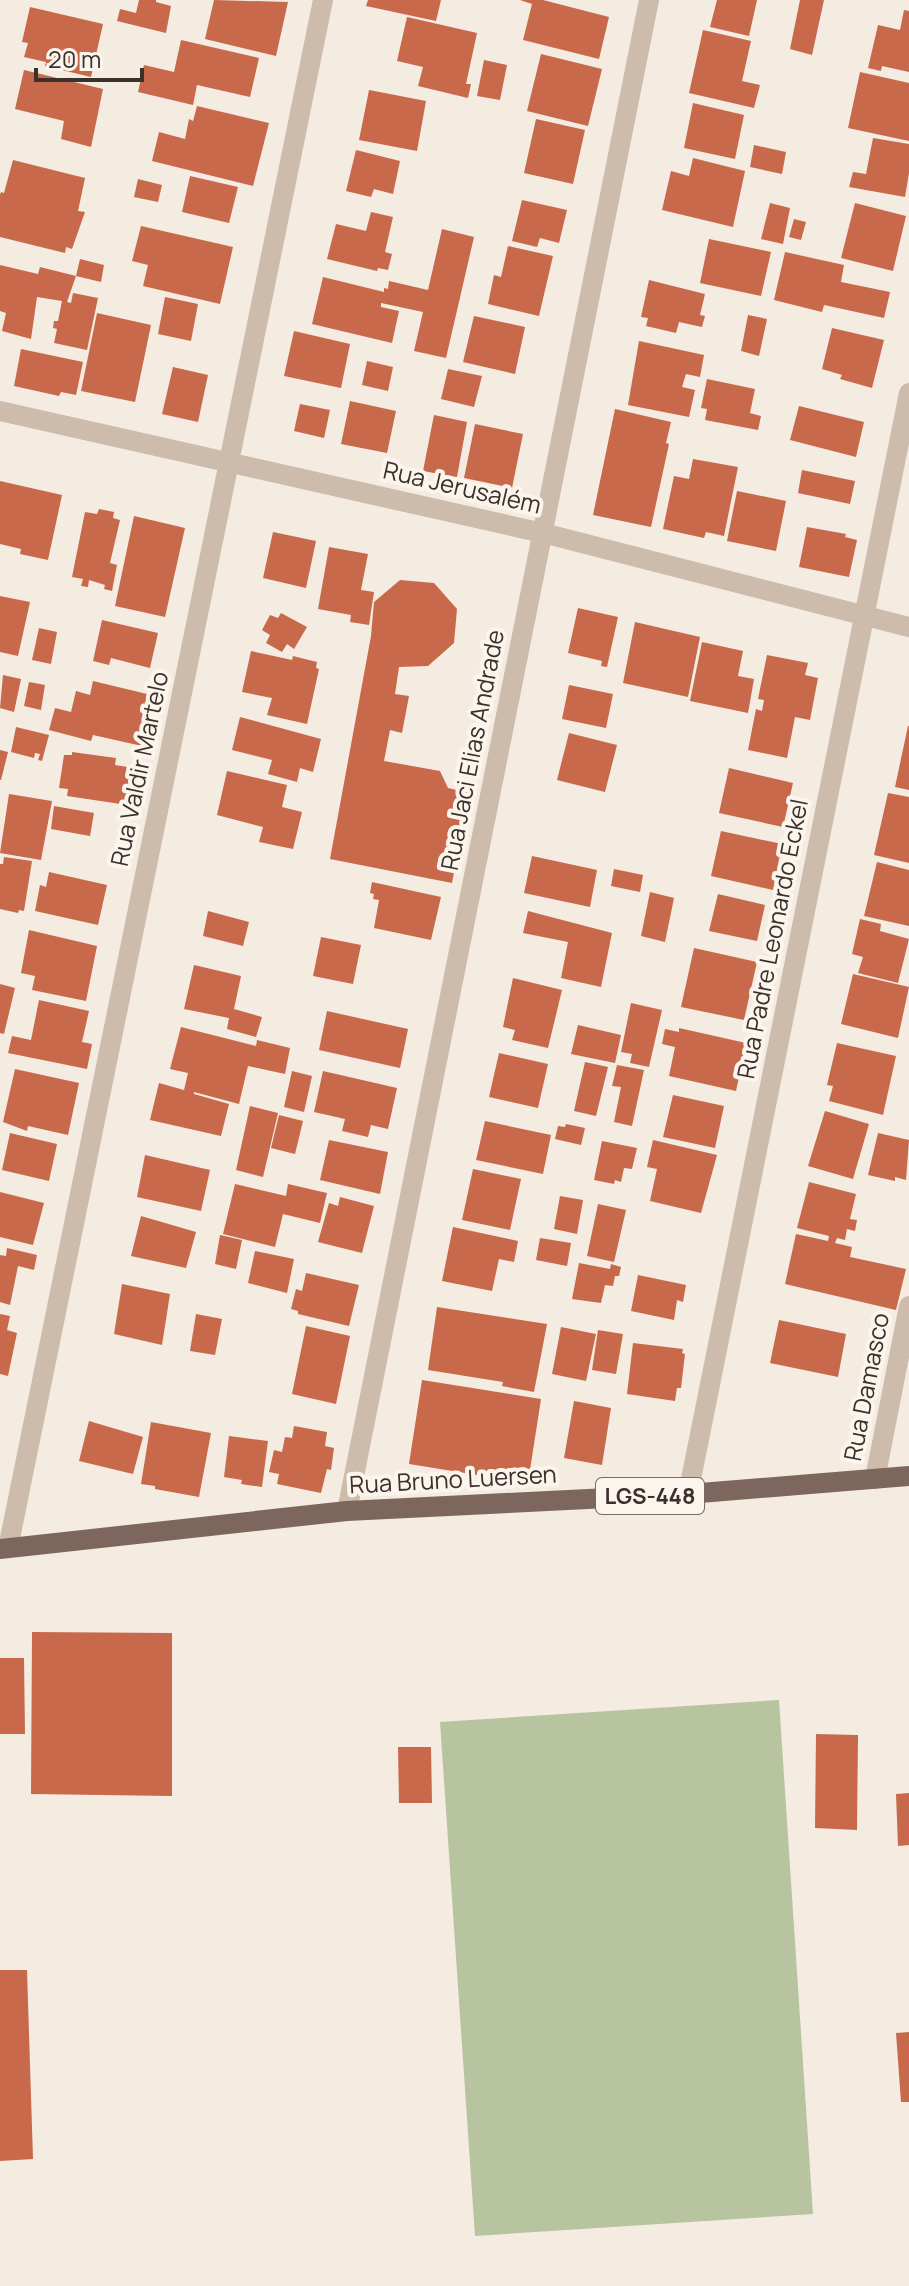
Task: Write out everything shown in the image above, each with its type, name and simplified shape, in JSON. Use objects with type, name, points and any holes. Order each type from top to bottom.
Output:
[{"type":"main road","name":"Rua Bruno Luersen","points":[[4,1549],[347,1511],[688,1494],[909,1476]]},
{"type":"street","name":"Rua Valdir Martelo","points":[[4,1549],[323,0]]},
{"type":"street","name":"Rua Jaci Elias Andrade","points":[[347,1511],[649,0]]},
{"type":"street","name":"Rua Padre Leonardo Eckel","points":[[688,1494],[909,393]]},
{"type":"street","name":"Rua Jerusalém","points":[[0,411],[543,533],[865,613],[909,627]]},
{"type":"street","name":"Rua Damasco","points":[[875,1479],[909,1306]]},
{"type":"green space","points":[[779,1700],[813,2214],[475,2236],[440,1722]]},
{"type":"building","points":[[139,0],[156,0],[171,6],[166,33],[117,21],[120,9],[136,13]]},
{"type":"building","points":[[214,0],[288,2],[276,56],[205,39]]},
{"type":"building","points":[[368,0],[441,0],[436,21],[366,6]]},
{"type":"building","points":[[520,0],[543,0],[609,17],[599,59],[523,40],[532,4]]},
{"type":"building","points":[[717,0],[757,0],[749,36],[710,27]]},
{"type":"building","points":[[800,0],[824,0],[812,55],[790,49]]},
{"type":"building","points":[[30,7],[103,24],[91,77],[45,66],[46,62],[24,57],[28,43],[22,42]]},
{"type":"building","points":[[904,10],[909,11],[909,72],[882,66],[881,71],[868,68],[878,25],[900,30]]},
{"type":"building","points":[[407,17],[477,33],[466,84],[471,84],[468,98],[418,86],[423,67],[397,61]]},
{"type":"building","points":[[703,30],[751,41],[742,81],[760,85],[754,108],[689,93]]},
{"type":"building","points":[[181,40],[259,58],[250,97],[197,85],[193,105],[138,92],[144,65],[174,72]]},
{"type":"building","points":[[541,54],[602,69],[588,126],[527,111]]},
{"type":"building","points":[[484,60],[507,65],[500,100],[477,96]]},
{"type":"building","points":[[24,70],[103,89],[91,147],[61,139],[64,121],[15,109]]},
{"type":"building","points":[[860,72],[909,83],[909,141],[848,128]]},
{"type":"building","points":[[369,90],[426,101],[417,151],[359,140]]},
{"type":"building","points":[[693,103],[744,115],[735,159],[684,148]]},
{"type":"building","points":[[197,106],[269,123],[253,186],[152,161],[159,132],[185,139],[189,119],[193,121]]},
{"type":"building","points":[[536,119],[585,130],[573,184],[524,173]]},
{"type":"building","points":[[873,138],[909,144],[905,197],[849,187],[853,172],[866,174]]},
{"type":"building","points":[[754,145],[786,152],[782,174],[750,167]]},
{"type":"building","points":[[356,150],[400,161],[393,194],[374,189],[371,197],[346,191]]},
{"type":"building","points":[[693,158],[745,171],[733,227],[662,210],[671,171],[689,176]]},
{"type":"building","points":[[13,160],[85,178],[78,211],[85,212],[72,249],[66,247],[65,253],[0,237],[0,195],[4,193]]},
{"type":"building","points":[[190,176],[238,187],[229,223],[182,212]]},
{"type":"building","points":[[138,179],[162,185],[158,202],[134,197]]},
{"type":"building","points":[[522,200],[567,210],[559,243],[540,238],[537,247],[512,241]]},
{"type":"building","points":[[770,203],[790,208],[783,244],[761,239]]},
{"type":"building","points":[[855,203],[906,216],[893,271],[841,258]]},
{"type":"building","points":[[371,212],[393,217],[385,252],[392,254],[388,270],[378,268],[377,271],[327,259],[336,224],[366,231]]},
{"type":"building","points":[[794,219],[806,222],[801,240],[789,237]]},
{"type":"building","points":[[141,226],[233,247],[220,304],[143,286],[148,265],[132,261]]},
{"type":"building","points":[[442,229],[474,237],[446,358],[414,351],[423,312],[381,303],[381,307],[399,311],[392,343],[312,324],[323,277],[384,292],[384,288],[388,289],[389,281],[428,290]]},
{"type":"building","points":[[709,239],[771,252],[761,296],[700,283]]},
{"type":"building","points":[[508,246],[553,256],[539,316],[488,304],[494,275],[501,277]]},
{"type":"building","points":[[785,252],[844,265],[841,282],[890,292],[884,318],[824,305],[822,312],[774,300]]},
{"type":"building","points":[[80,259],[104,265],[101,282],[76,276]]},
{"type":"building","points":[[0,265],[38,274],[40,267],[76,276],[67,302],[71,303],[73,293],[98,298],[87,350],[54,343],[57,329],[53,328],[54,321],[58,321],[62,301],[37,297],[31,339],[2,331],[6,313],[0,311]]},
{"type":"building","points":[[649,280],[705,294],[700,315],[705,316],[702,327],[679,322],[676,333],[646,326],[648,318],[641,317]]},
{"type":"building","points":[[165,297],[198,304],[191,341],[158,334]]},
{"type":"building","points":[[97,313],[151,325],[135,402],[81,391]]},
{"type":"building","points":[[748,315],[767,319],[759,356],[741,351]]},
{"type":"building","points":[[474,316],[525,327],[515,374],[463,362]]},
{"type":"building","points":[[832,328],[884,340],[872,388],[840,379],[842,375],[822,369]]},
{"type":"building","points":[[294,331],[350,344],[341,388],[284,376]]},
{"type":"building","points":[[639,341],[704,355],[700,377],[686,374],[682,387],[695,390],[689,417],[628,405]]},
{"type":"building","points":[[21,349],[83,362],[76,395],[61,392],[59,396],[14,386]]},
{"type":"building","points":[[367,361],[393,367],[388,391],[362,385]]},
{"type":"building","points":[[173,367],[208,375],[198,422],[162,414]]},
{"type":"building","points":[[448,369],[482,376],[474,407],[441,399]]},
{"type":"building","points":[[707,379],[755,389],[750,413],[761,416],[758,430],[705,420],[707,409],[701,408]]},
{"type":"building","points":[[350,401],[396,411],[387,453],[341,444]]},
{"type":"building","points":[[300,404],[330,410],[324,438],[294,431]]},
{"type":"building","points":[[799,406],[864,422],[856,457],[790,440]]},
{"type":"building","points":[[615,409],[671,422],[651,527],[593,515]]},
{"type":"building","points":[[434,415],[467,422],[457,477],[423,471]]},
{"type":"building","points":[[475,424],[523,434],[512,488],[464,478]]},
{"type":"building","points":[[693,459],[738,467],[724,536],[706,532],[704,538],[663,529],[674,476],[689,479]]},
{"type":"building","points":[[802,470],[855,481],[850,504],[798,493]]},
{"type":"building","points":[[0,481],[62,495],[48,560],[20,554],[21,549],[0,544]]},
{"type":"building","points":[[737,491],[786,501],[776,551],[727,541]]},
{"type":"building","points":[[99,509],[114,512],[113,518],[120,520],[110,563],[117,565],[112,591],[89,580],[88,587],[81,586],[83,579],[72,577],[85,512],[97,514]]},
{"type":"building","points":[[134,516],[185,528],[165,617],[115,606]]},
{"type":"building","points":[[807,527],[846,534],[845,537],[857,540],[849,577],[799,567]]},
{"type":"building","points":[[273,532],[316,541],[306,588],[263,578]]},
{"type":"building","points":[[329,547],[368,554],[361,590],[374,592],[369,625],[350,622],[351,615],[318,609]]},
{"type":"building","points":[[400,580],[434,583],[457,609],[454,643],[428,666],[399,667],[395,694],[409,696],[402,733],[390,730],[384,761],[440,771],[448,788],[469,793],[452,883],[330,859],[371,636],[374,602]]},
{"type":"building","points":[[0,596],[30,602],[18,656],[0,652]]},
{"type":"building","points":[[578,608],[618,617],[607,667],[601,666],[602,661],[568,653]]},
{"type":"building","points":[[281,613],[307,627],[294,649],[287,644],[282,652],[266,643],[270,635],[262,630],[270,615],[278,618]]},
{"type":"building","points":[[102,620],[158,633],[150,668],[111,658],[109,665],[93,661]]},
{"type":"building","points":[[635,622],[700,637],[688,697],[623,683]]},
{"type":"building","points":[[39,628],[57,632],[51,664],[32,660]]},
{"type":"building","points":[[702,642],[743,651],[738,676],[754,679],[748,713],[690,701]]},
{"type":"building","points":[[251,651],[317,662],[316,668],[319,669],[307,724],[267,715],[272,698],[242,692]]},
{"type":"building","points":[[767,655],[808,663],[805,675],[818,678],[810,720],[795,717],[787,758],[748,750],[756,709],[762,711],[764,700],[758,699]]},
{"type":"building","points":[[3,675],[21,679],[14,712],[0,708]]},
{"type":"building","points":[[93,681],[147,694],[144,709],[151,710],[142,746],[93,735],[91,741],[49,730],[55,708],[71,712],[76,691],[90,695]]},
{"type":"building","points":[[29,682],[45,685],[41,710],[24,706]]},
{"type":"building","points":[[569,685],[613,694],[606,728],[562,719]]},
{"type":"building","points":[[240,717],[321,739],[313,772],[300,768],[297,782],[268,774],[272,760],[232,750]]},
{"type":"building","points":[[909,726],[909,790],[895,787]]},
{"type":"building","points":[[16,727],[49,735],[42,761],[38,760],[40,754],[35,753],[34,758],[11,752]]},
{"type":"building","points":[[569,733],[617,745],[605,792],[557,780]]},
{"type":"building","points":[[0,750],[8,752],[1,780],[0,780]]},
{"type":"building","points":[[72,752],[116,758],[115,765],[140,769],[134,806],[67,796],[68,789],[59,788],[64,755],[72,755]]},
{"type":"building","points":[[729,768],[793,783],[783,827],[719,813]]},
{"type":"building","points":[[227,771],[287,785],[282,807],[302,812],[293,849],[259,842],[263,827],[217,815]]},
{"type":"building","points":[[888,793],[909,797],[909,863],[874,855]]},
{"type":"building","points":[[9,794],[52,801],[41,860],[0,853]]},
{"type":"building","points":[[54,806],[94,813],[90,836],[51,829]]},
{"type":"building","points":[[721,831],[782,844],[773,890],[711,876]]},
{"type":"building","points":[[532,856],[597,870],[590,907],[524,893]]},
{"type":"building","points":[[4,857],[32,861],[24,911],[19,910],[18,913],[0,909],[0,864],[3,864]]},
{"type":"building","points":[[877,862],[909,870],[909,926],[864,916]]},
{"type":"building","points":[[614,869],[643,875],[640,892],[611,886]]},
{"type":"building","points":[[49,872],[107,885],[98,925],[35,911],[40,885],[46,887]]},
{"type":"building","points":[[372,882],[441,897],[431,940],[374,928],[379,900],[373,899],[374,894],[370,893]]},
{"type":"building","points":[[650,892],[674,898],[665,942],[641,936]]},
{"type":"building","points":[[718,894],[765,905],[757,941],[709,931]]},
{"type":"building","points":[[208,911],[249,922],[243,946],[203,936]]},
{"type":"building","points":[[528,911],[612,933],[601,987],[561,978],[568,942],[523,933]]},
{"type":"building","points":[[860,919],[881,924],[880,931],[909,939],[898,983],[858,973],[863,957],[852,954]]},
{"type":"building","points":[[29,930],[97,946],[86,1001],[32,990],[35,976],[21,973]]},
{"type":"building","points":[[321,937],[361,945],[353,984],[313,976]]},
{"type":"building","points":[[694,948],[757,962],[744,1020],[681,1007]]},
{"type":"building","points":[[194,965],[241,976],[234,1009],[262,1017],[256,1037],[227,1029],[229,1018],[184,1009]]},
{"type":"building","points":[[853,974],[909,987],[898,1038],[841,1024]]},
{"type":"building","points":[[513,978],[562,990],[548,1048],[512,1040],[515,1030],[503,1027]]},
{"type":"building","points":[[0,984],[15,988],[4,1034],[0,1033]]},
{"type":"building","points":[[39,1000],[89,1011],[82,1042],[92,1044],[87,1069],[8,1053],[12,1036],[31,1040]]},
{"type":"building","points":[[631,1003],[662,1010],[649,1067],[630,1063],[632,1054],[621,1052]]},
{"type":"building","points":[[327,1011],[408,1029],[400,1068],[319,1050]]},
{"type":"building","points":[[578,1025],[621,1035],[615,1063],[571,1054]]},
{"type":"building","points":[[181,1027],[256,1046],[257,1040],[290,1048],[285,1074],[248,1066],[239,1104],[194,1092],[229,1104],[221,1136],[150,1120],[159,1083],[184,1090],[188,1073],[170,1069]]},
{"type":"building","points":[[679,1028],[746,1043],[736,1091],[669,1076],[675,1047],[662,1044],[665,1029],[679,1032]]},
{"type":"building","points":[[837,1043],[896,1056],[883,1115],[829,1101],[833,1086],[827,1085]]},
{"type":"building","points":[[499,1053],[548,1064],[538,1108],[489,1097]]},
{"type":"building","points":[[585,1062],[608,1067],[596,1116],[574,1111]]},
{"type":"building","points":[[617,1065],[644,1070],[632,1126],[614,1122],[621,1087],[612,1086]]},
{"type":"building","points":[[15,1069],[79,1083],[68,1135],[28,1126],[27,1131],[3,1122]]},
{"type":"building","points":[[292,1071],[312,1076],[304,1112],[284,1107]]},
{"type":"building","points":[[323,1071],[397,1088],[388,1129],[371,1125],[368,1137],[342,1131],[345,1119],[314,1112]]},
{"type":"building","points":[[673,1095],[724,1106],[715,1148],[663,1137]]},
{"type":"building","points":[[250,1106],[278,1113],[263,1177],[236,1170]]},
{"type":"building","points":[[825,1111],[869,1124],[853,1179],[808,1166]]},
{"type":"building","points":[[279,1115],[303,1121],[295,1154],[271,1148]]},
{"type":"building","points":[[485,1121],[551,1135],[543,1174],[476,1160]]},
{"type":"building","points":[[566,1124],[585,1128],[581,1145],[555,1139],[558,1126],[565,1127]]},
{"type":"building","points":[[10,1133],[57,1144],[49,1181],[2,1170]]},
{"type":"building","points":[[878,1133],[909,1140],[906,1180],[895,1177],[895,1181],[868,1175]]},
{"type":"building","points":[[329,1140],[388,1152],[380,1194],[320,1180]]},
{"type":"building","points":[[653,1140],[717,1155],[701,1213],[650,1201],[657,1169],[647,1167]]},
{"type":"building","points":[[602,1141],[637,1148],[632,1169],[624,1168],[621,1182],[615,1180],[614,1184],[594,1180]]},
{"type":"building","points":[[145,1155],[210,1170],[201,1211],[137,1197]]},
{"type":"building","points":[[473,1169],[521,1179],[510,1230],[462,1220]]},
{"type":"building","points":[[809,1182],[856,1194],[850,1219],[857,1220],[855,1231],[847,1229],[845,1240],[837,1238],[835,1243],[852,1247],[850,1257],[906,1269],[896,1310],[785,1284],[796,1234],[828,1241],[829,1236],[797,1228]]},
{"type":"building","points":[[235,1184],[286,1196],[288,1184],[327,1193],[320,1223],[283,1214],[275,1247],[223,1234]]},
{"type":"building","points":[[0,1192],[44,1203],[33,1245],[0,1237]]},
{"type":"building","points":[[560,1196],[583,1200],[577,1234],[554,1229]]},
{"type":"building","points":[[340,1197],[374,1206],[362,1253],[318,1242],[329,1203],[338,1206]]},
{"type":"building","points":[[598,1204],[626,1210],[614,1262],[587,1256]]},
{"type":"building","points":[[141,1216],[196,1232],[186,1268],[131,1256]]},
{"type":"building","points":[[453,1227],[518,1241],[514,1262],[499,1259],[492,1291],[442,1281]]},
{"type":"building","points":[[220,1235],[242,1240],[236,1269],[215,1264]]},
{"type":"building","points":[[540,1238],[571,1243],[567,1266],[536,1260]]},
{"type":"building","points":[[7,1248],[37,1255],[34,1270],[18,1266],[10,1305],[0,1302],[0,1255],[6,1256]]},
{"type":"building","points":[[255,1251],[294,1259],[287,1293],[248,1283]]},
{"type":"building","points":[[579,1263],[610,1269],[611,1264],[621,1267],[613,1286],[605,1285],[601,1303],[572,1299]]},
{"type":"building","points":[[306,1273],[359,1285],[349,1326],[298,1314],[298,1311],[291,1309],[296,1289],[302,1291]]},
{"type":"building","points":[[638,1275],[686,1285],[683,1302],[677,1300],[674,1320],[631,1311]]},
{"type":"building","points":[[122,1284],[170,1294],[162,1345],[114,1334]]},
{"type":"building","points":[[437,1307],[547,1324],[534,1392],[502,1386],[503,1382],[428,1370]]},
{"type":"building","points":[[0,1314],[10,1316],[7,1330],[17,1333],[8,1376],[0,1374]]},
{"type":"building","points":[[196,1314],[222,1319],[215,1355],[190,1351]]},
{"type":"building","points":[[779,1320],[846,1334],[838,1377],[770,1363]]},
{"type":"building","points":[[306,1326],[350,1336],[336,1404],[292,1394]]},
{"type":"building","points":[[561,1327],[596,1334],[586,1381],[552,1374]]},
{"type":"building","points":[[598,1330],[623,1334],[616,1374],[592,1370]]},
{"type":"building","points":[[633,1343],[683,1349],[681,1388],[677,1388],[675,1401],[627,1394]]},
{"type":"building","points":[[422,1380],[541,1399],[528,1483],[409,1464]]},
{"type":"building","points":[[574,1401],[611,1408],[602,1465],[564,1458]]},
{"type":"building","points":[[89,1421],[143,1437],[133,1474],[79,1461]]},
{"type":"building","points":[[151,1422],[211,1433],[199,1497],[141,1484]]},
{"type":"building","points":[[294,1426],[327,1432],[325,1446],[334,1448],[331,1470],[327,1469],[321,1493],[277,1484],[279,1474],[269,1472],[274,1450],[282,1452],[285,1437],[292,1438]]},
{"type":"building","points":[[229,1436],[268,1441],[262,1487],[241,1484],[242,1480],[224,1477]]},
{"type":"building","points":[[32,1632],[172,1633],[172,1796],[31,1794]]},
{"type":"building","points":[[0,1658],[24,1658],[25,1734],[0,1734]]},
{"type":"building","points":[[816,1734],[858,1735],[857,1830],[815,1828]]},
{"type":"building","points":[[398,1747],[431,1747],[432,1803],[399,1803]]},
{"type":"building","points":[[909,1793],[909,1845],[898,1846],[896,1794]]},
{"type":"building","points":[[0,1970],[27,1970],[33,2159],[0,2161]]},
{"type":"building","points":[[909,2032],[909,2102],[901,2102],[896,2033]]}]
